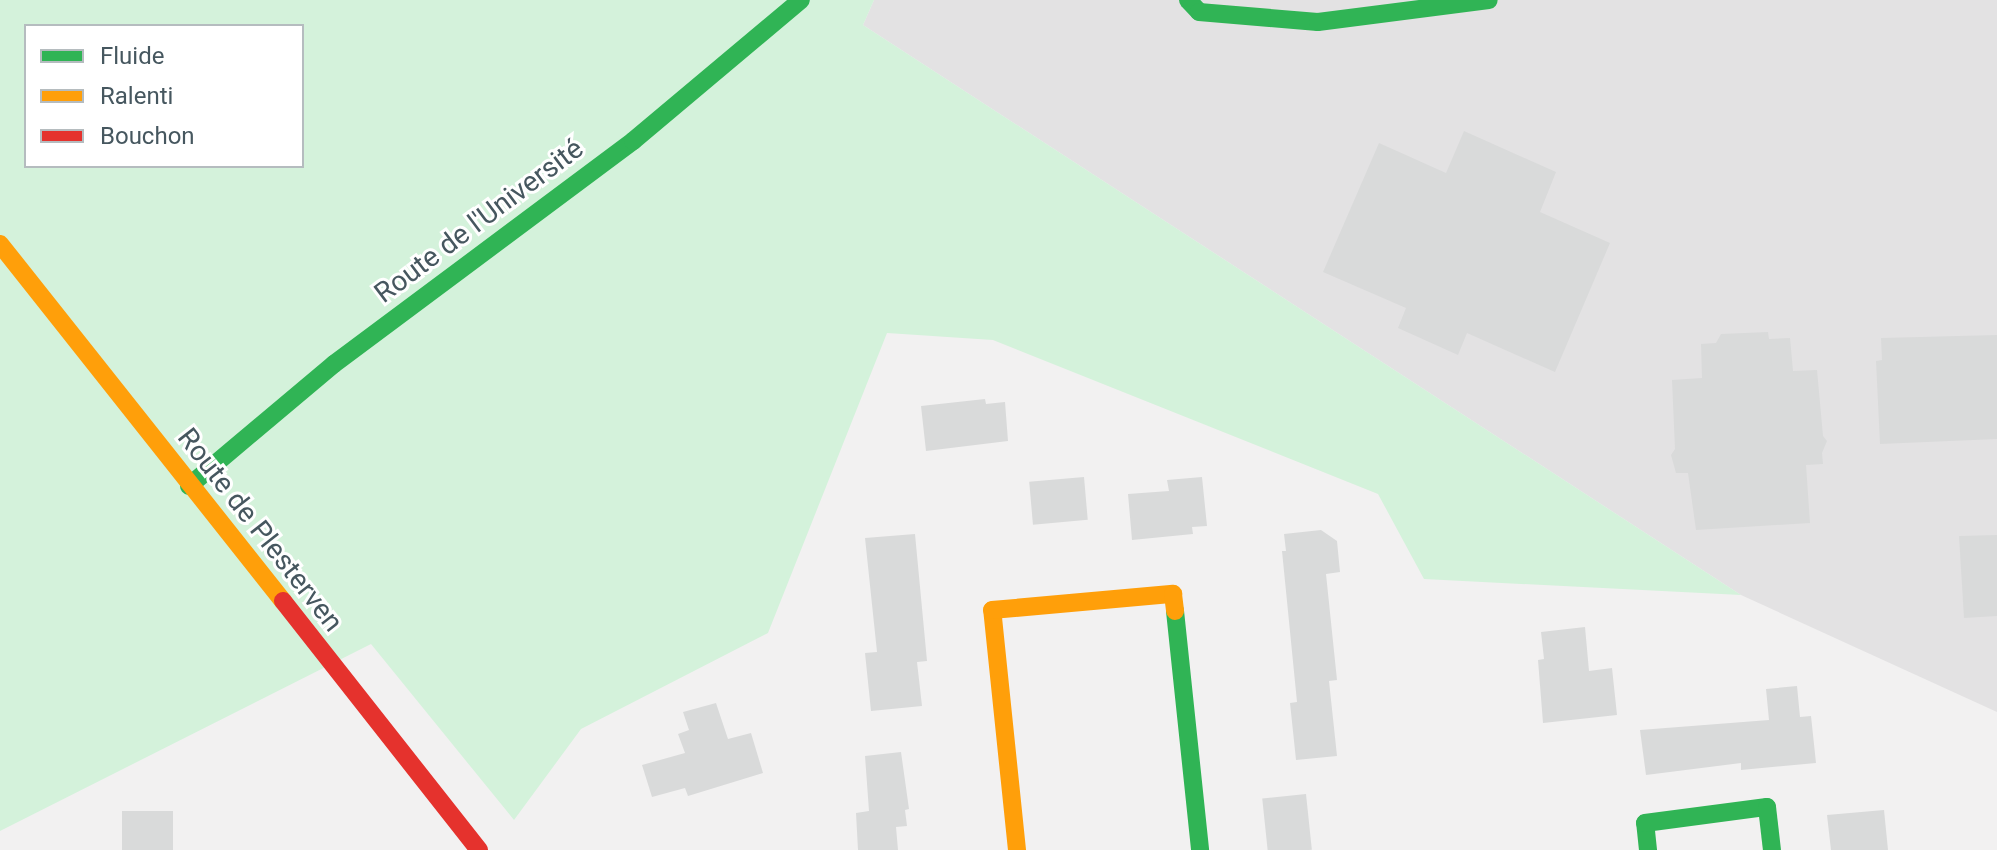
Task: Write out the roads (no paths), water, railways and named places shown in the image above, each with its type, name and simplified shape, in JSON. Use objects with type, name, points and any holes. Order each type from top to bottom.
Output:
[{"type":"street","name":"Route de l'Université","points":[[189,486],[334,364],[633,141],[801,0]]},
{"type":"street","points":[[1188,0],[1199,12],[1318,22],[1489,0]]},
{"type":"street","name":"Route de Plesterven","points":[[0,244],[479,850]]},
{"type":"street","points":[[1017,850],[992,610],[1173,594],[1200,850]]},
{"type":"street","points":[[1648,850],[1645,823],[1767,807],[1772,850]]}]
